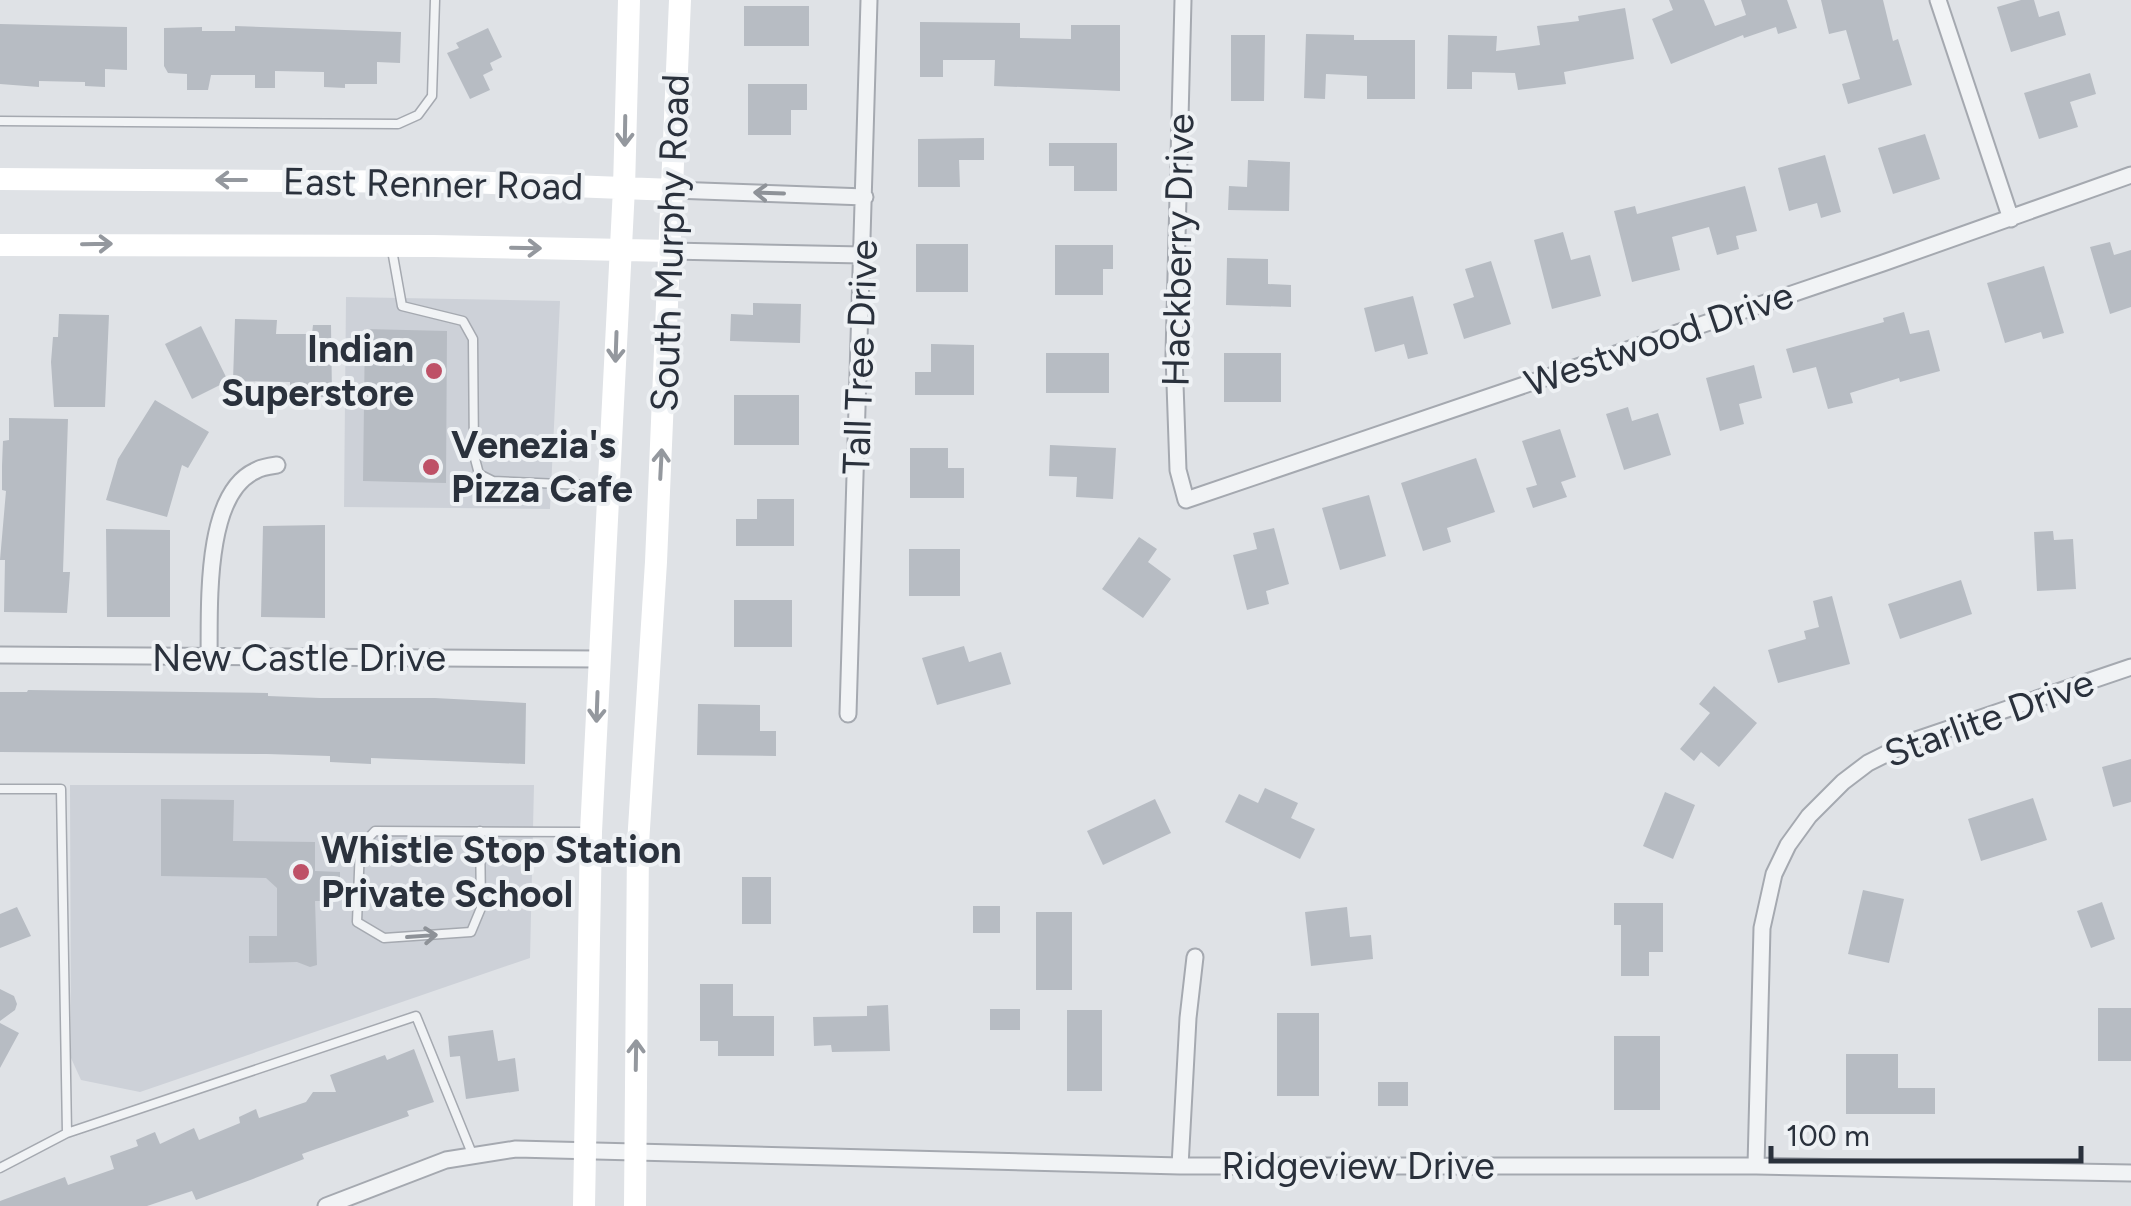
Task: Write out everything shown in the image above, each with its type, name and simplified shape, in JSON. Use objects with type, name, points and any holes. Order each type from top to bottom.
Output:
[{"type":"main road","name":"South Murphy Road","points":[[584,1206],[591,832],[624,188],[628,0]]},
{"type":"main road","name":"South Murphy Road","points":[[634,1206],[638,844],[671,251],[680,0]]},
{"type":"main road","name":"East Renner Road","points":[[0,179],[468,182],[673,190]]},
{"type":"main road","name":"East Renner Road","points":[[0,245],[671,251]]},
{"type":"street","name":"Tall Tree Drive","points":[[848,714],[869,0]]},
{"type":"street","name":"Hackberry Drive","points":[[1183,0],[1174,355],[1178,470],[1186,500]]},
{"type":"street","points":[[1938,0],[2012,219]]},
{"type":"street","name":"Westwood Drive","points":[[1186,500],[2012,219],[2131,174]]},
{"type":"street","name":"East Renner Road","points":[[673,190],[865,197]]},
{"type":"street","name":"East Renner Road","points":[[671,251],[863,254]]},
{"type":"street","points":[[209,659],[210,576],[218,520],[238,483],[254,471],[277,464]]},
{"type":"street","name":"New Castle Drive","points":[[0,656],[599,658]]},
{"type":"street","name":"Starlite Drive","points":[[1756,1166],[1762,928],[1774,874],[1809,816],[1856,772],[1900,748],[2131,667]]},
{"type":"street","points":[[1180,1166],[1195,956]]},
{"type":"street","name":"Ridgeview Drive","points":[[326,1206],[446,1160],[516,1149],[1180,1166],[1756,1166],[2131,1174]]},
{"type":"lane","points":[[0,121],[398,124],[418,116],[432,96],[436,0]]},
{"type":"lane","points":[[391,246],[402,306],[463,321],[473,338],[474,455],[479,474],[493,481],[610,486]]},
{"type":"lane","points":[[0,788],[61,790],[66,1133]]},
{"type":"lane","points":[[480,831],[482,908],[471,932],[384,938],[357,922],[360,847],[376,831],[480,831],[591,832]]},
{"type":"lane","points":[[0,1168],[66,1133],[416,1016],[473,1156]]},
{"type":"shaded area","points":[[346,297],[560,301],[550,509],[344,507]]},
{"type":"shaded area","name":"Whistle Stop Station Private School","points":[[70,785],[534,785],[530,958],[140,1092],[81,1080],[71,1058]]},
{"type":"building","points":[[1669,0],[1704,0],[1715,26],[1746,15],[1741,0],[1787,0],[1797,28],[1778,34],[1776,27],[1744,38],[1743,35],[1671,64],[1652,19],[1673,10]]},
{"type":"building","points":[[1821,0],[1883,0],[1893,41],[1898,39],[1912,85],[1848,104],[1842,84],[1860,79],[1846,30],[1829,34]]},
{"type":"building","points":[[2034,0],[2039,17],[2059,11],[2066,35],[2011,52],[1997,7]]},
{"type":"building","points":[[744,6],[809,6],[809,46],[744,46]]},
{"type":"building","points":[[1625,8],[1634,59],[1564,72],[1566,84],[1518,90],[1515,73],[1472,72],[1472,89],[1447,89],[1448,35],[1497,36],[1496,51],[1540,45],[1537,26],[1579,21],[1578,16]]},
{"type":"building","points":[[920,22],[1020,23],[1020,38],[1071,39],[1071,25],[1120,25],[1120,91],[994,86],[995,60],[943,60],[943,77],[920,77]]},
{"type":"building","points":[[0,24],[127,27],[127,70],[105,69],[105,87],[85,86],[85,82],[39,81],[39,87],[0,84]]},
{"type":"building","points":[[235,26],[401,32],[400,63],[377,62],[377,84],[345,84],[345,88],[324,87],[324,72],[275,71],[275,88],[255,88],[255,75],[211,75],[208,90],[187,90],[187,74],[168,73],[164,66],[164,28],[235,31]]},
{"type":"building","points":[[488,28],[502,57],[490,63],[493,70],[483,75],[490,90],[470,99],[447,53],[459,48],[456,43]]},
{"type":"building","points":[[1306,34],[1354,35],[1354,40],[1415,40],[1415,99],[1367,99],[1367,76],[1326,74],[1325,99],[1304,98]]},
{"type":"building","points":[[1231,35],[1265,35],[1264,101],[1231,101]]},
{"type":"building","points":[[2090,73],[2096,94],[2070,102],[2078,127],[2039,139],[2024,93]]},
{"type":"building","points":[[748,84],[807,84],[807,110],[791,110],[791,135],[748,135]]},
{"type":"building","points":[[1925,134],[1940,179],[1893,194],[1878,148]]},
{"type":"building","points":[[984,138],[984,160],[959,160],[960,187],[918,187],[918,139]]},
{"type":"building","points":[[1049,143],[1117,143],[1117,191],[1074,191],[1074,166],[1049,166]]},
{"type":"building","points":[[1825,155],[1841,212],[1821,218],[1817,203],[1789,211],[1778,168]]},
{"type":"building","points":[[1248,160],[1290,162],[1289,211],[1228,210],[1229,186],[1247,187]]},
{"type":"building","points":[[1745,186],[1757,231],[1736,236],[1739,249],[1717,255],[1709,227],[1672,237],[1680,270],[1632,282],[1614,211],[1635,206],[1637,214]]},
{"type":"building","points":[[1563,232],[1571,260],[1590,255],[1601,296],[1552,309],[1534,240]]},
{"type":"building","points":[[2110,242],[2114,255],[2131,250],[2131,307],[2110,314],[2090,247]]},
{"type":"building","points":[[916,244],[968,244],[968,292],[916,292]]},
{"type":"building","points":[[1055,245],[1113,245],[1113,269],[1103,269],[1103,295],[1055,295]]},
{"type":"building","points":[[1227,258],[1268,259],[1268,284],[1291,285],[1291,307],[1226,305]]},
{"type":"building","points":[[1491,261],[1511,324],[1464,339],[1453,304],[1474,297],[1465,269]]},
{"type":"building","points":[[2044,266],[2064,333],[2043,339],[2041,332],[2005,343],[1987,283]]},
{"type":"building","points":[[1413,296],[1428,354],[1408,359],[1404,344],[1375,352],[1364,308]]},
{"type":"building","points":[[753,303],[801,304],[800,343],[730,341],[731,314],[753,315]]},
{"type":"building","points":[[1904,312],[1910,334],[1929,330],[1940,371],[1850,393],[1853,403],[1828,409],[1816,367],[1793,373],[1786,349],[1884,322],[1883,318]]},
{"type":"building","points":[[59,314],[109,315],[105,407],[54,407],[51,362]]},
{"type":"building","points":[[235,319],[277,320],[276,334],[312,334],[313,325],[331,325],[332,397],[290,397],[290,382],[233,381]]},
{"type":"building","points":[[201,326],[228,381],[192,399],[165,344]]},
{"type":"building","points":[[365,329],[447,331],[446,483],[363,481]]},
{"type":"building","points":[[931,344],[974,345],[974,395],[915,395],[915,372],[931,372]]},
{"type":"building","points":[[1046,353],[1109,353],[1109,393],[1046,393]]},
{"type":"building","points":[[1224,353],[1281,353],[1281,402],[1224,402]]},
{"type":"building","points":[[1754,365],[1762,398],[1739,404],[1744,424],[1720,431],[1706,378]]},
{"type":"building","points":[[734,395],[799,395],[799,445],[734,445]]},
{"type":"building","points":[[155,400],[209,432],[188,468],[182,465],[167,517],[106,500],[118,459]]},
{"type":"building","points":[[1628,407],[1632,421],[1658,413],[1671,455],[1624,470],[1606,414]]},
{"type":"building","points":[[9,418],[68,419],[63,572],[70,572],[67,613],[4,612],[5,560],[0,560],[6,491],[2,490],[2,466],[3,441],[9,440]]},
{"type":"building","points":[[1560,429],[1576,477],[1561,482],[1567,497],[1533,508],[1526,488],[1537,485],[1522,441]]},
{"type":"building","points":[[1050,445],[1116,448],[1113,499],[1076,497],[1077,477],[1049,476]]},
{"type":"building","points":[[910,448],[948,448],[948,468],[964,468],[964,498],[910,498]]},
{"type":"building","points":[[1476,458],[1495,512],[1447,528],[1451,542],[1423,551],[1401,483]]},
{"type":"building","points":[[1369,495],[1386,556],[1340,570],[1322,508]]},
{"type":"building","points":[[757,499],[794,499],[794,546],[736,546],[736,519],[757,519]]},
{"type":"building","points":[[325,525],[325,618],[261,617],[263,526]]},
{"type":"building","points":[[1274,528],[1289,584],[1266,591],[1269,604],[1247,610],[1233,555],[1257,549],[1253,533]]},
{"type":"building","points":[[106,529],[170,530],[170,617],[107,617]]},
{"type":"building","points":[[2053,531],[2054,540],[2073,539],[2076,589],[2037,591],[2034,532]]},
{"type":"building","points":[[1139,537],[1157,549],[1148,562],[1171,579],[1143,618],[1102,589]]},
{"type":"building","points":[[909,549],[960,549],[960,596],[909,596]]},
{"type":"building","points":[[1961,580],[1972,614],[1900,639],[1888,604]]},
{"type":"building","points":[[1832,596],[1850,664],[1778,683],[1768,650],[1806,639],[1804,631],[1819,627],[1813,601]]},
{"type":"building","points":[[734,600],[792,600],[792,647],[734,647]]},
{"type":"building","points":[[964,646],[969,662],[1001,652],[1011,684],[937,705],[922,658]]},
{"type":"building","points":[[1714,686],[1757,723],[1719,767],[1701,752],[1694,761],[1680,749],[1710,713],[1699,704]]},
{"type":"building","points":[[0,692],[268,693],[526,703],[525,764],[371,758],[371,764],[330,762],[330,756],[267,754],[0,752]]},
{"type":"building","points":[[698,704],[760,705],[760,731],[776,731],[776,756],[697,755]]},
{"type":"building","points":[[2131,759],[2131,802],[2113,807],[2102,767]]},
{"type":"building","points":[[1265,788],[1298,803],[1291,818],[1315,829],[1300,859],[1225,822],[1239,794],[1258,803]]},
{"type":"building","points":[[1665,792],[1695,805],[1673,859],[1643,846]]},
{"type":"building","points":[[2033,798],[2047,840],[1981,861],[1968,819]]},
{"type":"building","points":[[161,799],[234,800],[233,841],[315,842],[315,871],[340,872],[340,901],[315,901],[317,965],[249,963],[249,936],[277,936],[277,888],[266,878],[161,876]]},
{"type":"building","points":[[1155,799],[1171,833],[1103,865],[1087,831]]},
{"type":"building","points":[[742,877],[771,877],[771,924],[742,924]]},
{"type":"building","points":[[1863,890],[1904,899],[1889,963],[1848,954]]},
{"type":"building","points":[[2102,902],[2115,939],[2091,948],[2077,911]]},
{"type":"building","points":[[1614,903],[1663,903],[1663,952],[1649,952],[1649,976],[1621,976],[1621,925],[1614,925]]},
{"type":"building","points":[[973,906],[1000,906],[1000,933],[973,933]]},
{"type":"building","points":[[17,907],[31,936],[0,948],[0,914]]},
{"type":"building","points":[[1347,907],[1350,937],[1371,935],[1373,959],[1311,966],[1305,912]]},
{"type":"building","points":[[1036,912],[1072,912],[1072,990],[1036,990]]},
{"type":"building","points":[[700,984],[733,984],[733,1016],[774,1016],[774,1056],[718,1056],[718,1041],[700,1041]]},
{"type":"building","points":[[0,989],[14,996],[17,1004],[0,1021]]},
{"type":"building","points":[[888,1005],[890,1051],[832,1052],[831,1045],[814,1046],[813,1017],[867,1016],[867,1006]]},
{"type":"building","points":[[2098,1008],[2131,1008],[2131,1061],[2098,1061]]},
{"type":"building","points":[[990,1009],[1020,1009],[1020,1030],[990,1030]]},
{"type":"building","points":[[1067,1010],[1102,1010],[1102,1091],[1067,1091]]},
{"type":"building","points":[[1277,1013],[1319,1013],[1319,1096],[1277,1096]]},
{"type":"building","points":[[0,1023],[19,1033],[0,1068]]},
{"type":"building","points":[[493,1030],[498,1061],[515,1058],[519,1091],[466,1099],[460,1056],[450,1057],[448,1036]]},
{"type":"building","points":[[1614,1036],[1660,1036],[1660,1110],[1614,1110]]},
{"type":"building","points":[[414,1049],[434,1102],[407,1111],[409,1116],[302,1154],[304,1159],[253,1179],[196,1200],[192,1191],[147,1206],[0,1206],[0,1201],[65,1177],[68,1185],[114,1169],[110,1156],[138,1146],[136,1140],[155,1132],[160,1144],[194,1128],[199,1140],[240,1123],[239,1117],[256,1109],[259,1118],[306,1102],[313,1092],[336,1092],[330,1075]]},
{"type":"building","points":[[1846,1054],[1898,1054],[1898,1088],[1935,1088],[1935,1114],[1846,1114]]},
{"type":"building","points":[[1378,1082],[1408,1082],[1408,1106],[1378,1106]]},
{"type":"place","name":"Indian Superstore","points":[[434,371]]},
{"type":"place","name":"Venezia's Pizza Cafe","points":[[431,467]]},
{"type":"place","name":"Whistle Stop Station Private School","points":[[301,872]]}]
